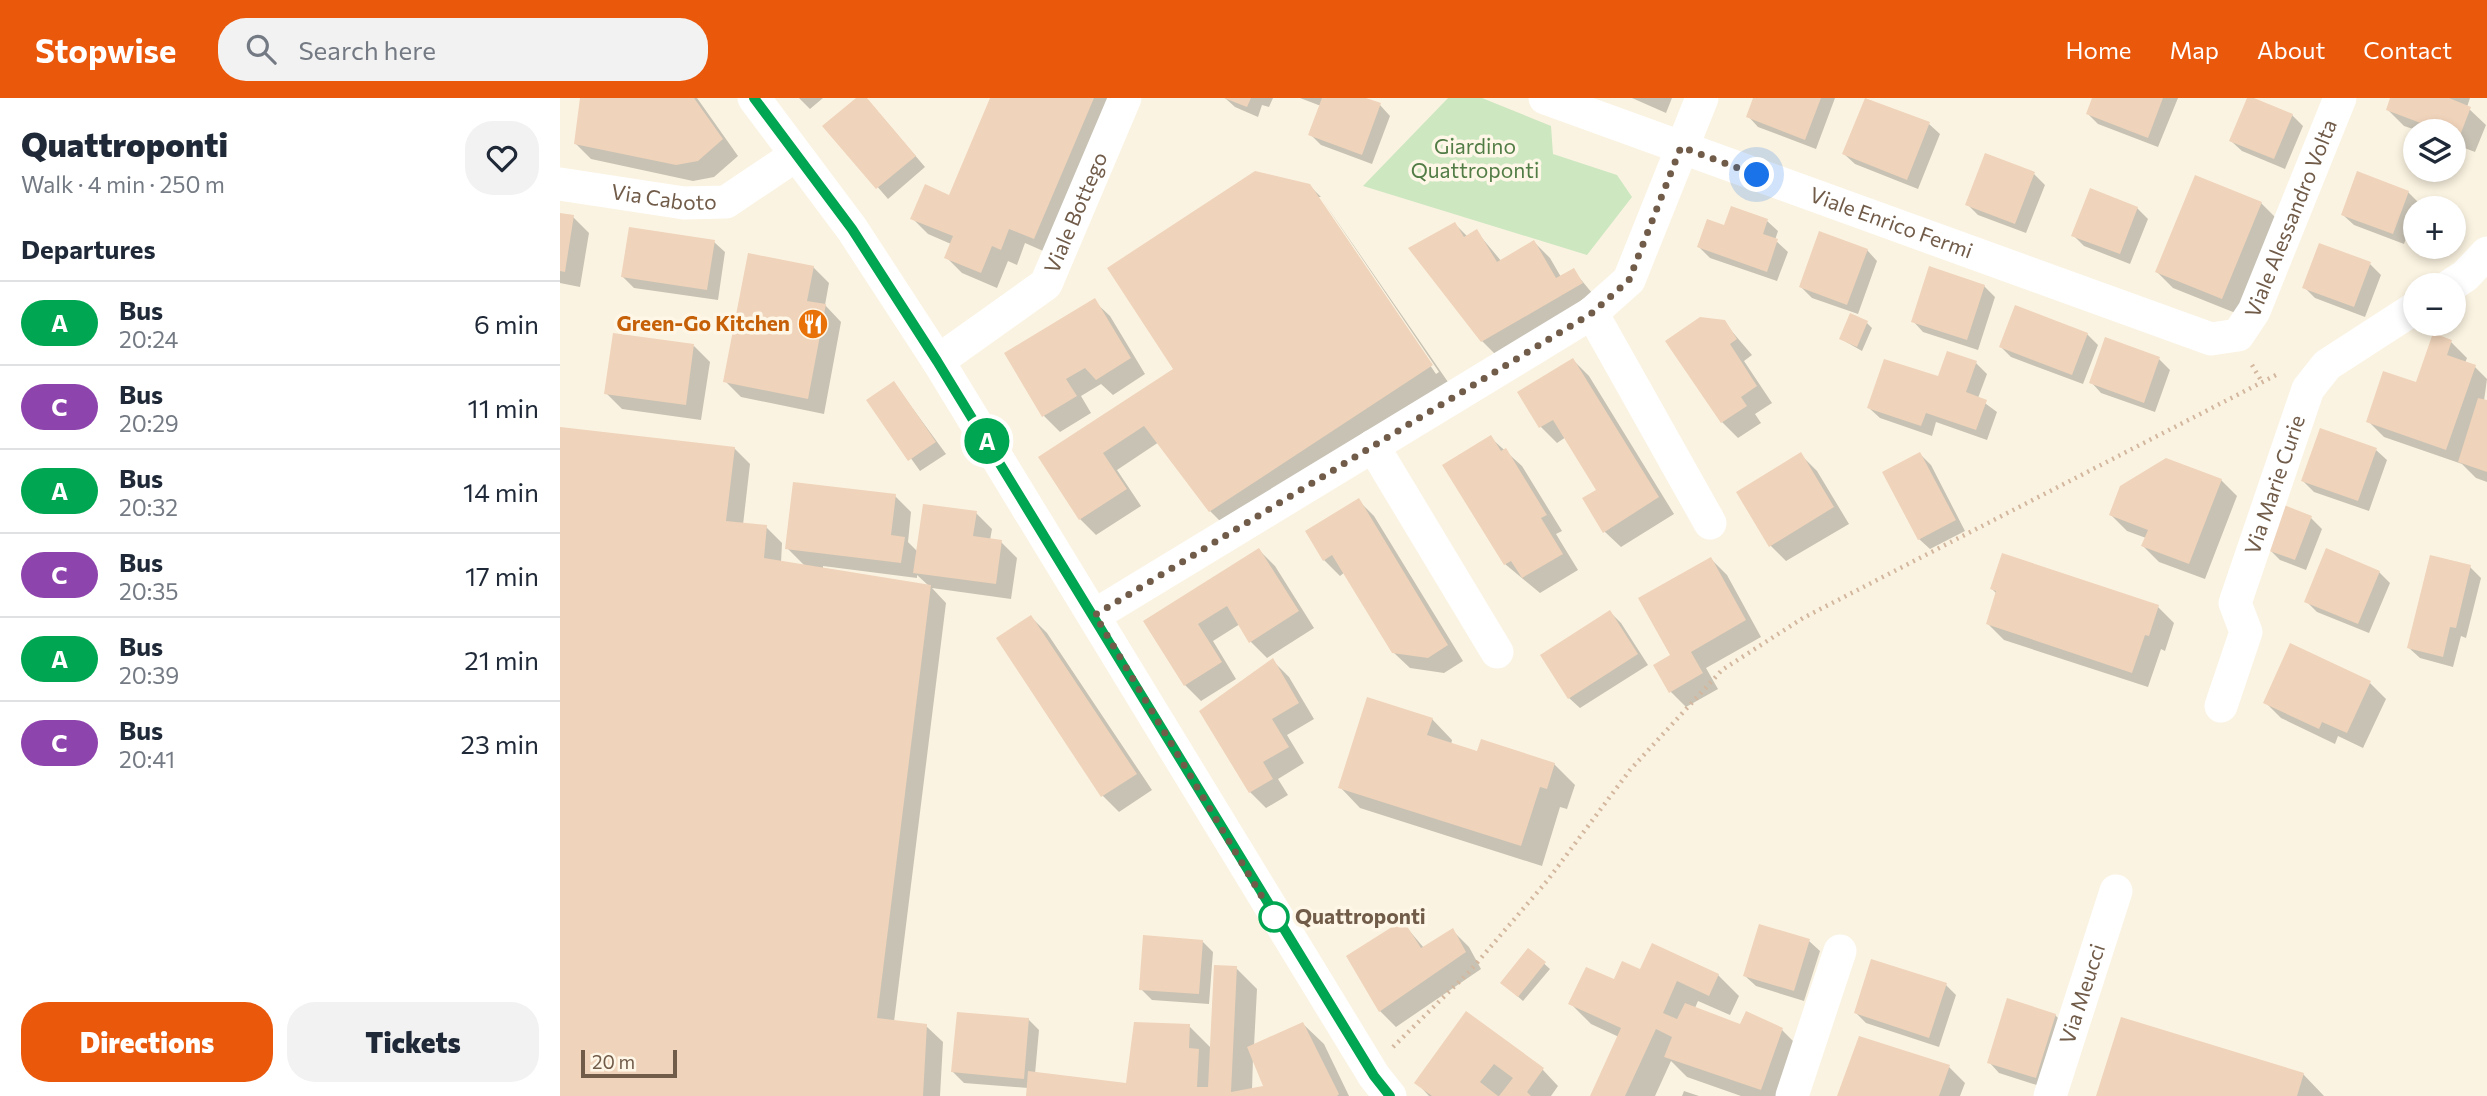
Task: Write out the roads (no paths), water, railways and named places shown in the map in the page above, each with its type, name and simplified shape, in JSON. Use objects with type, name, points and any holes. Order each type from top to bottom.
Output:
[{"type":"street","points":[[754,98],[852,229],[937,361],[1095,615],[1268,906],[1386,1091]]},
{"type":"street","name":"Viale Bottego","points":[[937,361],[1046,284],[1125,98]]},
{"type":"street","name":"Viale Enrico Fermi","points":[[1545,98],[2211,339],[2238,335]]},
{"type":"street","points":[[1095,615],[1592,313],[1629,280],[1702,98]]},
{"type":"street","name":"Viale Alessandro Volta","points":[[2238,335],[2254,311],[2340,98]]},
{"type":"street","name":"Via Caboto","points":[[560,184],[684,203],[726,202],[796,155]]},
{"type":"street","points":[[2466,275],[2487,253]]},
{"type":"street","points":[[1592,313],[1710,523]]},
{"type":"street","name":"Via Marie Curie","points":[[2221,706],[2246,632],[2235,603],[2308,389],[2327,365],[2403,317]]},
{"type":"street","points":[[1373,446],[1497,652]]},
{"type":"street","name":"Via Meucci","points":[[2050,1096],[2116,891]]},
{"type":"street","points":[[1792,1096],[1840,951]]},
{"type":"place","name":"Green-Go Kitchen","points":[[813,324]]},
{"type":"place","name":"Quattroponti","points":[[1274,917]]},
{"type":"park label","name":"Giardino Quattroponti","points":[[1475,159]]}]
